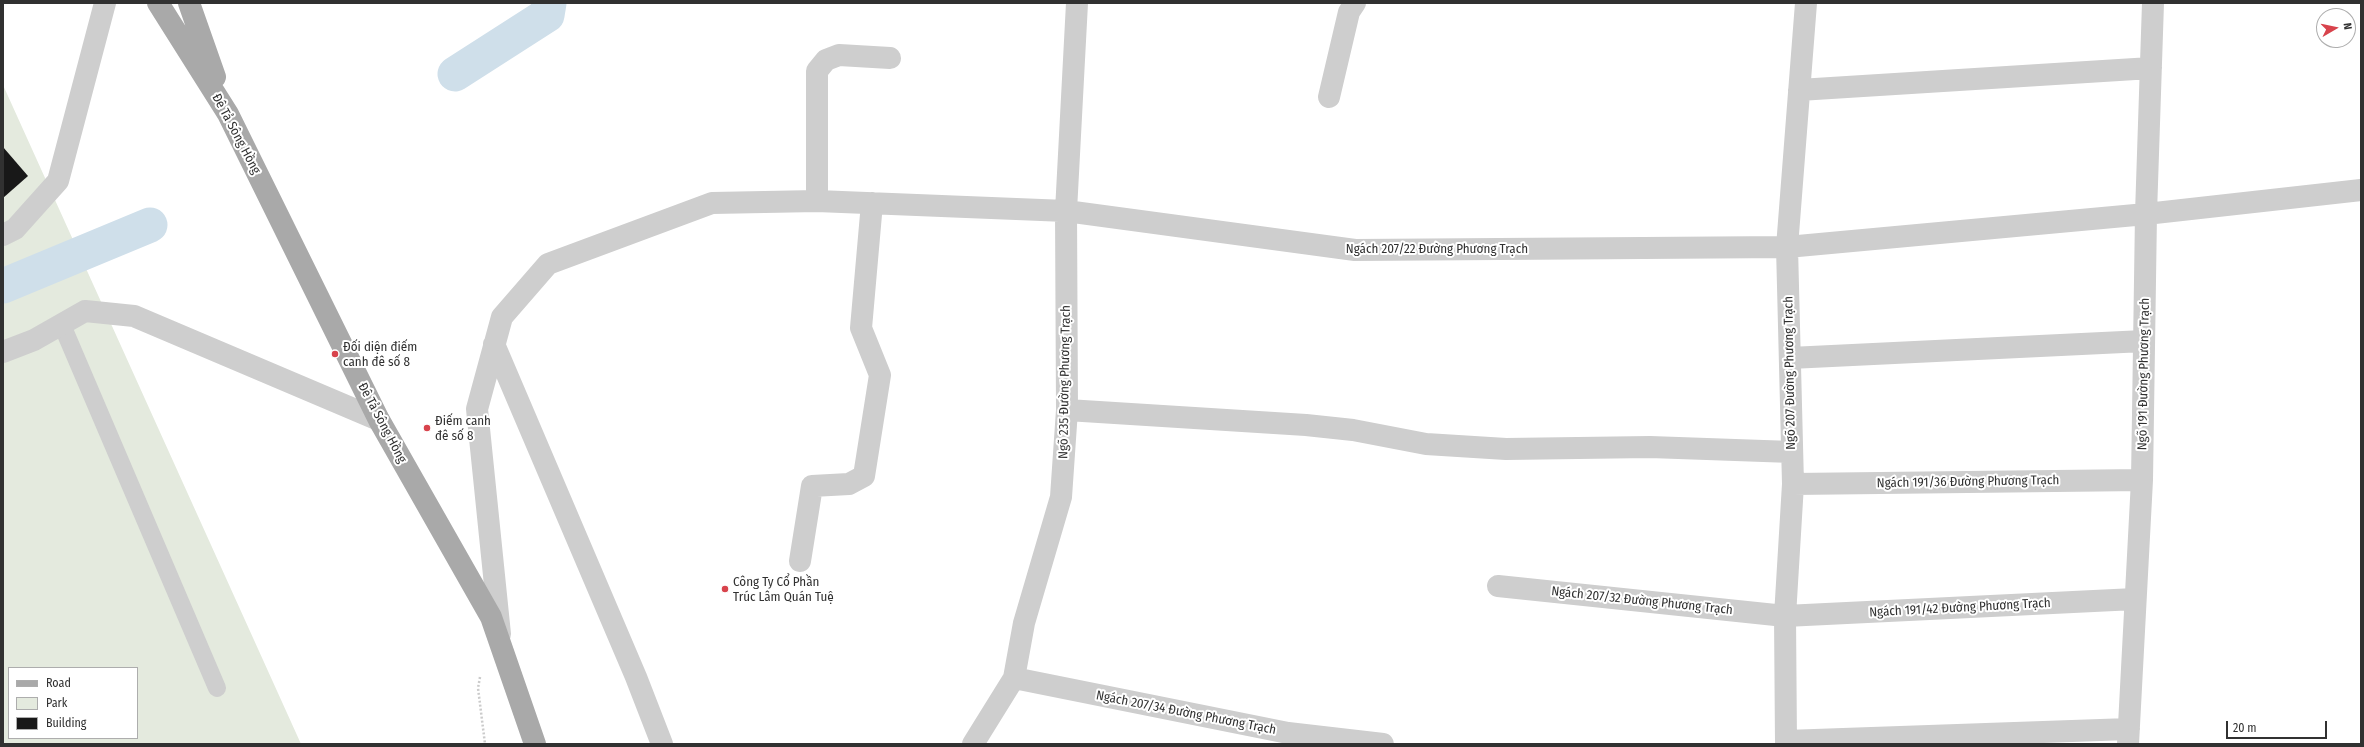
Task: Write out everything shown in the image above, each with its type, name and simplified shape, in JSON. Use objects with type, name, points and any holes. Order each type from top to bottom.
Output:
[{"type":"main road","name":"Đê Tả Sông Hồng","points":[[158,3],[228,114],[379,420],[491,617],[535,744]]},
{"type":"main road","points":[[189,3],[228,114]]},
{"type":"street","points":[[3,235],[15,229],[58,181],[105,3]]},
{"type":"street","name":"Ngõ 235 Đường Phương Trạch","points":[[973,744],[1014,678],[1024,623],[1061,497],[1067,410],[1066,211],[1077,3]]},
{"type":"street","points":[[1329,97],[1349,12],[1355,3]]},
{"type":"street","name":"Ngõ 207 Đường Phương Trạch","points":[[1786,743],[1785,616],[1793,484],[1787,247],[1806,3]]},
{"type":"street","name":"Ngõ 191 Đường Phương Trạch","points":[[2129,736],[2142,480],[2146,214],[2153,3]]},
{"type":"street","points":[[817,201],[817,71],[826,60],[839,54],[890,58]]},
{"type":"street","points":[[1799,90],[2151,68]]},
{"type":"street","name":"Ngách 207/22 Đường Phương Trạch","points":[[500,640],[477,409],[502,317],[548,264],[712,203],[817,201],[1066,211],[1355,250],[1787,247],[2146,214],[2361,190]]},
{"type":"street","points":[[800,561],[812,486],[849,484],[864,476],[880,375],[861,328],[872,203]]},
{"type":"street","points":[[3,352],[34,340],[85,311],[134,316],[379,420]]},
{"type":"street","points":[[1790,358],[2144,341]]},
{"type":"street","points":[[494,344],[636,677],[662,744]]},
{"type":"street","points":[[1067,410],[1306,425],[1353,430],[1426,444],[1506,449],[1650,447],[1792,452]]},
{"type":"street","name":"Ngách 191/36 Đường Phương Trạch","points":[[1793,484],[2142,480]]},
{"type":"street","name":"Ngách 207/32 Đường Phương Trạch","points":[[1498,586],[1785,616]]},
{"type":"street","name":"Ngách 191/42 Đường Phương Trạch","points":[[1785,616],[2135,599]]},
{"type":"street","name":"Ngách 207/34 Đường Phương Trạch","points":[[1014,678],[1288,733],[1383,744]]},
{"type":"street","points":[[1786,743],[2129,736]]},
{"type":"lane","points":[[62,324],[217,688]]},
{"type":"green space","points":[[3,85],[301,744],[3,744]]},
{"type":"building","points":[[3,147],[28,176],[3,198]]},
{"type":"waterway","points":[[455,74],[547,15],[549,3]]},
{"type":"waterway","points":[[3,286],[150,225]]},
{"type":"place","name":"Đối diện điếm canh đê số 8","points":[[335,354]]},
{"type":"place","name":"Điếm canh đê số 8","points":[[427,428]]},
{"type":"place","name":"Công Ty Cổ Phần Trúc Lâm Quán Tuệ","points":[[725,589]]}]
